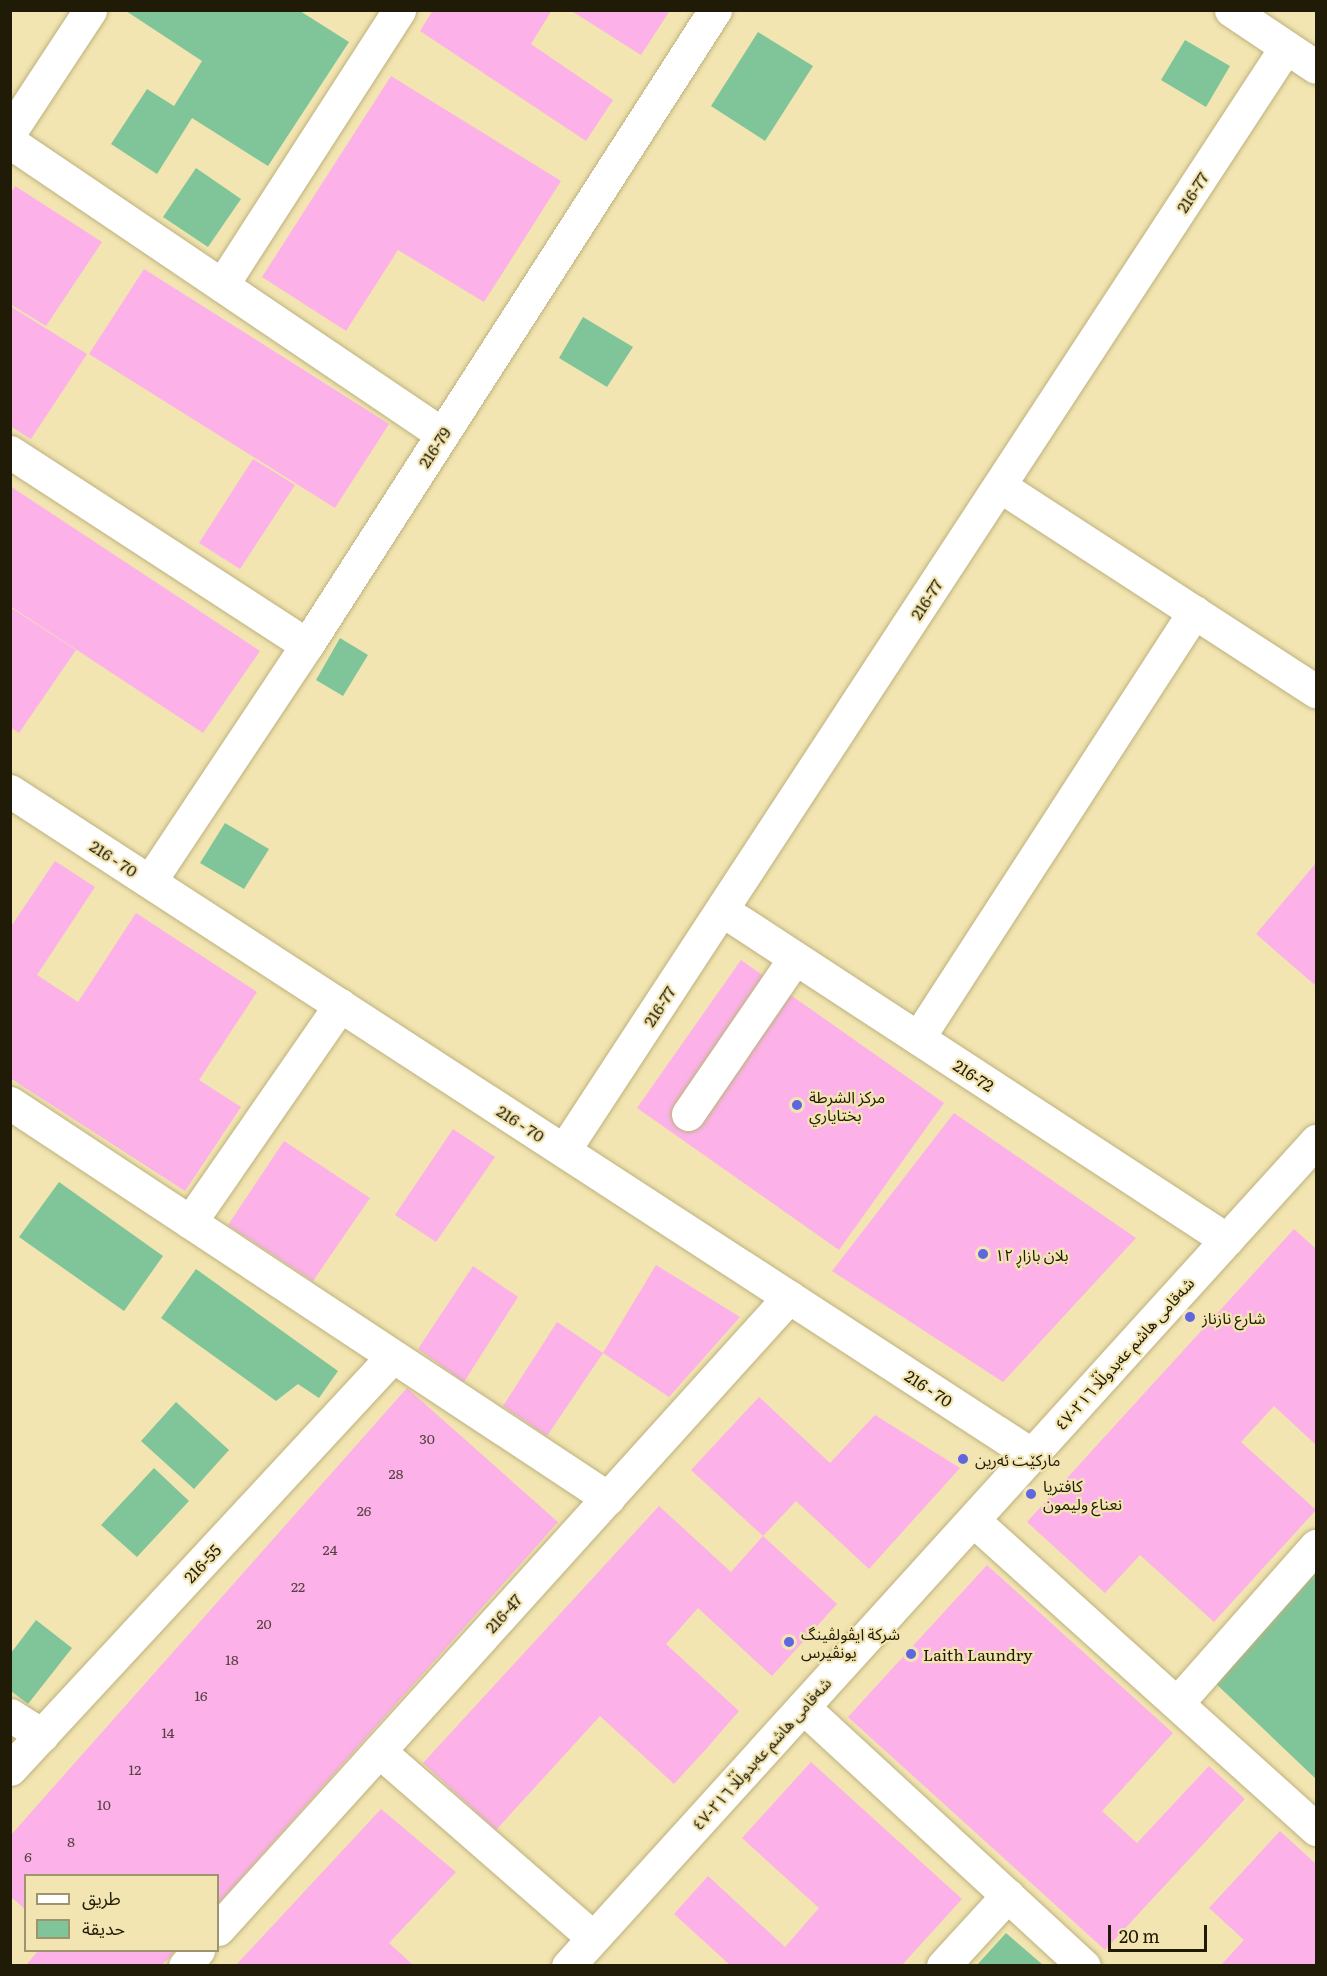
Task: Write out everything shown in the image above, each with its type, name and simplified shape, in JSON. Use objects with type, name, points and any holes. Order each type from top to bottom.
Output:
[{"type":"street","points":[[10,132],[90,10]]},
{"type":"street","points":[[222,285],[399,10]]},
{"type":"street","name":"216-79","points":[[150,881],[307,645],[715,10]]},
{"type":"street","points":[[1231,10],[1317,68]]},
{"type":"street","name":"216-77","points":[[564,1150],[1286,47]]},
{"type":"street","points":[[10,142],[442,434]]},
{"type":"street","points":[[10,452],[307,645]]},
{"type":"street","points":[[1000,486],[1316,689]]},
{"type":"street","points":[[918,1038],[1194,612]]},
{"type":"street","name":"216 - 70","points":[[10,790],[1032,1455]]},
{"type":"street","name":"216-72","points":[[722,910],[1227,1240]]},
{"type":"street","points":[[688,1114],[795,958]]},
{"type":"street","points":[[190,1222],[340,1005]]},
{"type":"street","points":[[10,1103],[608,1498]]},
{"type":"street","name":"شەقامی هاشم عەبدوڵڵا ٢١٦-٤٧","points":[[568,1965],[1317,1141]]},
{"type":"street","name":"216-47","points":[[219,1928],[789,1297]]},
{"type":"street","name":"216-55","points":[[10,1769],[393,1356]]},
{"type":"street","points":[[973,1520],[1317,1828]]},
{"type":"street","points":[[1177,1703],[1317,1546]]},
{"type":"street","points":[[803,1707],[1084,1965]]},
{"type":"street","points":[[10,1715],[42,1735]]},
{"type":"street","points":[[379,1751],[593,1938]]},
{"type":"street","points":[[943,1965],[1008,1895]]},
{"type":"street","points":[[185,1965],[196,1952]]},
{"type":"green space","points":[[126,11],[300,11],[349,42],[268,166],[192,118],[157,174],[111,144],[147,89],[174,106],[202,61]]},
{"type":"green space","points":[[758,32],[813,66],[765,141],[711,106]]},
{"type":"green space","points":[[1185,40],[1230,66],[1206,107],[1161,80]]},
{"type":"green space","points":[[196,168],[241,199],[208,247],[163,217]]},
{"type":"green space","points":[[583,317],[633,347],[607,387],[559,358]]},
{"type":"green space","points":[[340,638],[368,655],[343,696],[316,680]]},
{"type":"green space","points":[[225,823],[269,849],[244,889],[200,863]]},
{"type":"green space","points":[[59,1182],[163,1256],[124,1311],[19,1237]]},
{"type":"green space","points":[[196,1269],[338,1371],[319,1398],[298,1384],[276,1401],[161,1318]]},
{"type":"green space","points":[[176,1402],[229,1450],[194,1489],[141,1441]]},
{"type":"green space","points":[[154,1468],[189,1501],[137,1557],[101,1525]]},
{"type":"green space","points":[[1316,1570],[1316,1779],[1212,1680]]},
{"type":"green space","points":[[36,1620],[72,1648],[28,1704],[11,1691],[11,1653]]},
{"type":"green space","points":[[1006,1933],[1043,1965],[977,1965]]},
{"type":"building","points":[[433,10],[552,10],[531,44],[613,100],[586,141],[420,31]]},
{"type":"building","points":[[570,10],[666,10],[669,12],[641,55]]},
{"type":"building","points":[[391,76],[561,181],[484,302],[398,250],[346,331],[262,277]]},
{"type":"building","points":[[15,186],[102,242],[46,326],[10,304],[10,194]]},
{"type":"building","points":[[144,269],[389,424],[335,508],[89,354]]},
{"type":"building","points":[[10,306],[87,354],[31,439],[10,426]]},
{"type":"building","points":[[253,459],[295,485],[240,569],[199,543]]},
{"type":"building","points":[[10,486],[260,651],[203,733],[10,606]]},
{"type":"building","points":[[10,607],[76,650],[19,733],[10,727]]},
{"type":"building","points":[[55,861],[95,887],[37,975],[78,1002],[136,913],[257,992],[199,1080],[241,1107],[185,1191],[10,1078],[10,928]]},
{"type":"building","points":[[1316,863],[1316,986],[1256,934]]},
{"type":"building","points":[[741,960],[944,1103],[839,1250],[637,1108]]},
{"type":"building","name":"بلان بازاڕ ١٢","points":[[954,1113],[1136,1238],[1003,1382],[832,1271]]},
{"type":"building","points":[[453,1129],[495,1157],[436,1242],[395,1215]]},
{"type":"building","points":[[284,1141],[370,1198],[313,1281],[228,1225]]},
{"type":"building","points":[[1294,1229],[1316,1249],[1316,1445],[1274,1406],[1241,1442],[1316,1510],[1214,1622],[1140,1555],[1105,1593],[1027,1522]]},
{"type":"building","points":[[656,1265],[740,1317],[669,1397],[603,1353]]},
{"type":"building","points":[[473,1266],[518,1297],[464,1382],[418,1349]]},
{"type":"building","points":[[557,1322],[603,1353],[547,1436],[503,1406]]},
{"type":"building","points":[[407,1388],[558,1522],[219,1903],[219,1874],[24,1874],[24,1908],[10,1896],[10,1836]]},
{"type":"building","points":[[759,1397],[830,1463],[875,1415],[960,1468],[869,1569],[796,1501],[763,1536],[691,1470]]},
{"type":"building","points":[[659,1506],[731,1572],[763,1536],[837,1604],[772,1676],[698,1608],[666,1644],[739,1711],[707,1748],[674,1784],[600,1716],[496,1830],[423,1763]]},
{"type":"building","points":[[987,1565],[1173,1733],[1102,1811],[1137,1843],[1209,1766],[1245,1799],[1105,1950],[848,1717]]},
{"type":"building","points":[[811,1762],[962,1899],[902,1965],[730,1965],[674,1914],[708,1876],[785,1947],[819,1908],[742,1838]]},
{"type":"building","points":[[381,1809],[456,1872],[389,1943],[413,1965],[236,1965]]},
{"type":"building","points":[[1280,1831],[1316,1864],[1316,1965],[1221,1965],[1244,1940],[1209,1908]]},
{"type":"building","points":[[37,1952],[174,1952],[162,1965],[26,1965]]},
{"type":"place","name":"مركز الشرطة بختاياري","points":[[797,1105]]},
{"type":"place","name":"بلان بازاڕ ١٢","points":[[983,1254]]},
{"type":"place","name":"شارع نازناز","points":[[1190,1317]]},
{"type":"place","name":"مارکێت ئەرین","points":[[963,1459]]},
{"type":"place","name":"كافتريا نعناع وليمون","points":[[1031,1494]]},
{"type":"place","name":"شركة ايڤولڤينگ يونڤيرس","points":[[789,1642]]},
{"type":"place","name":"Laith Laundry","points":[[911,1654]]}]
